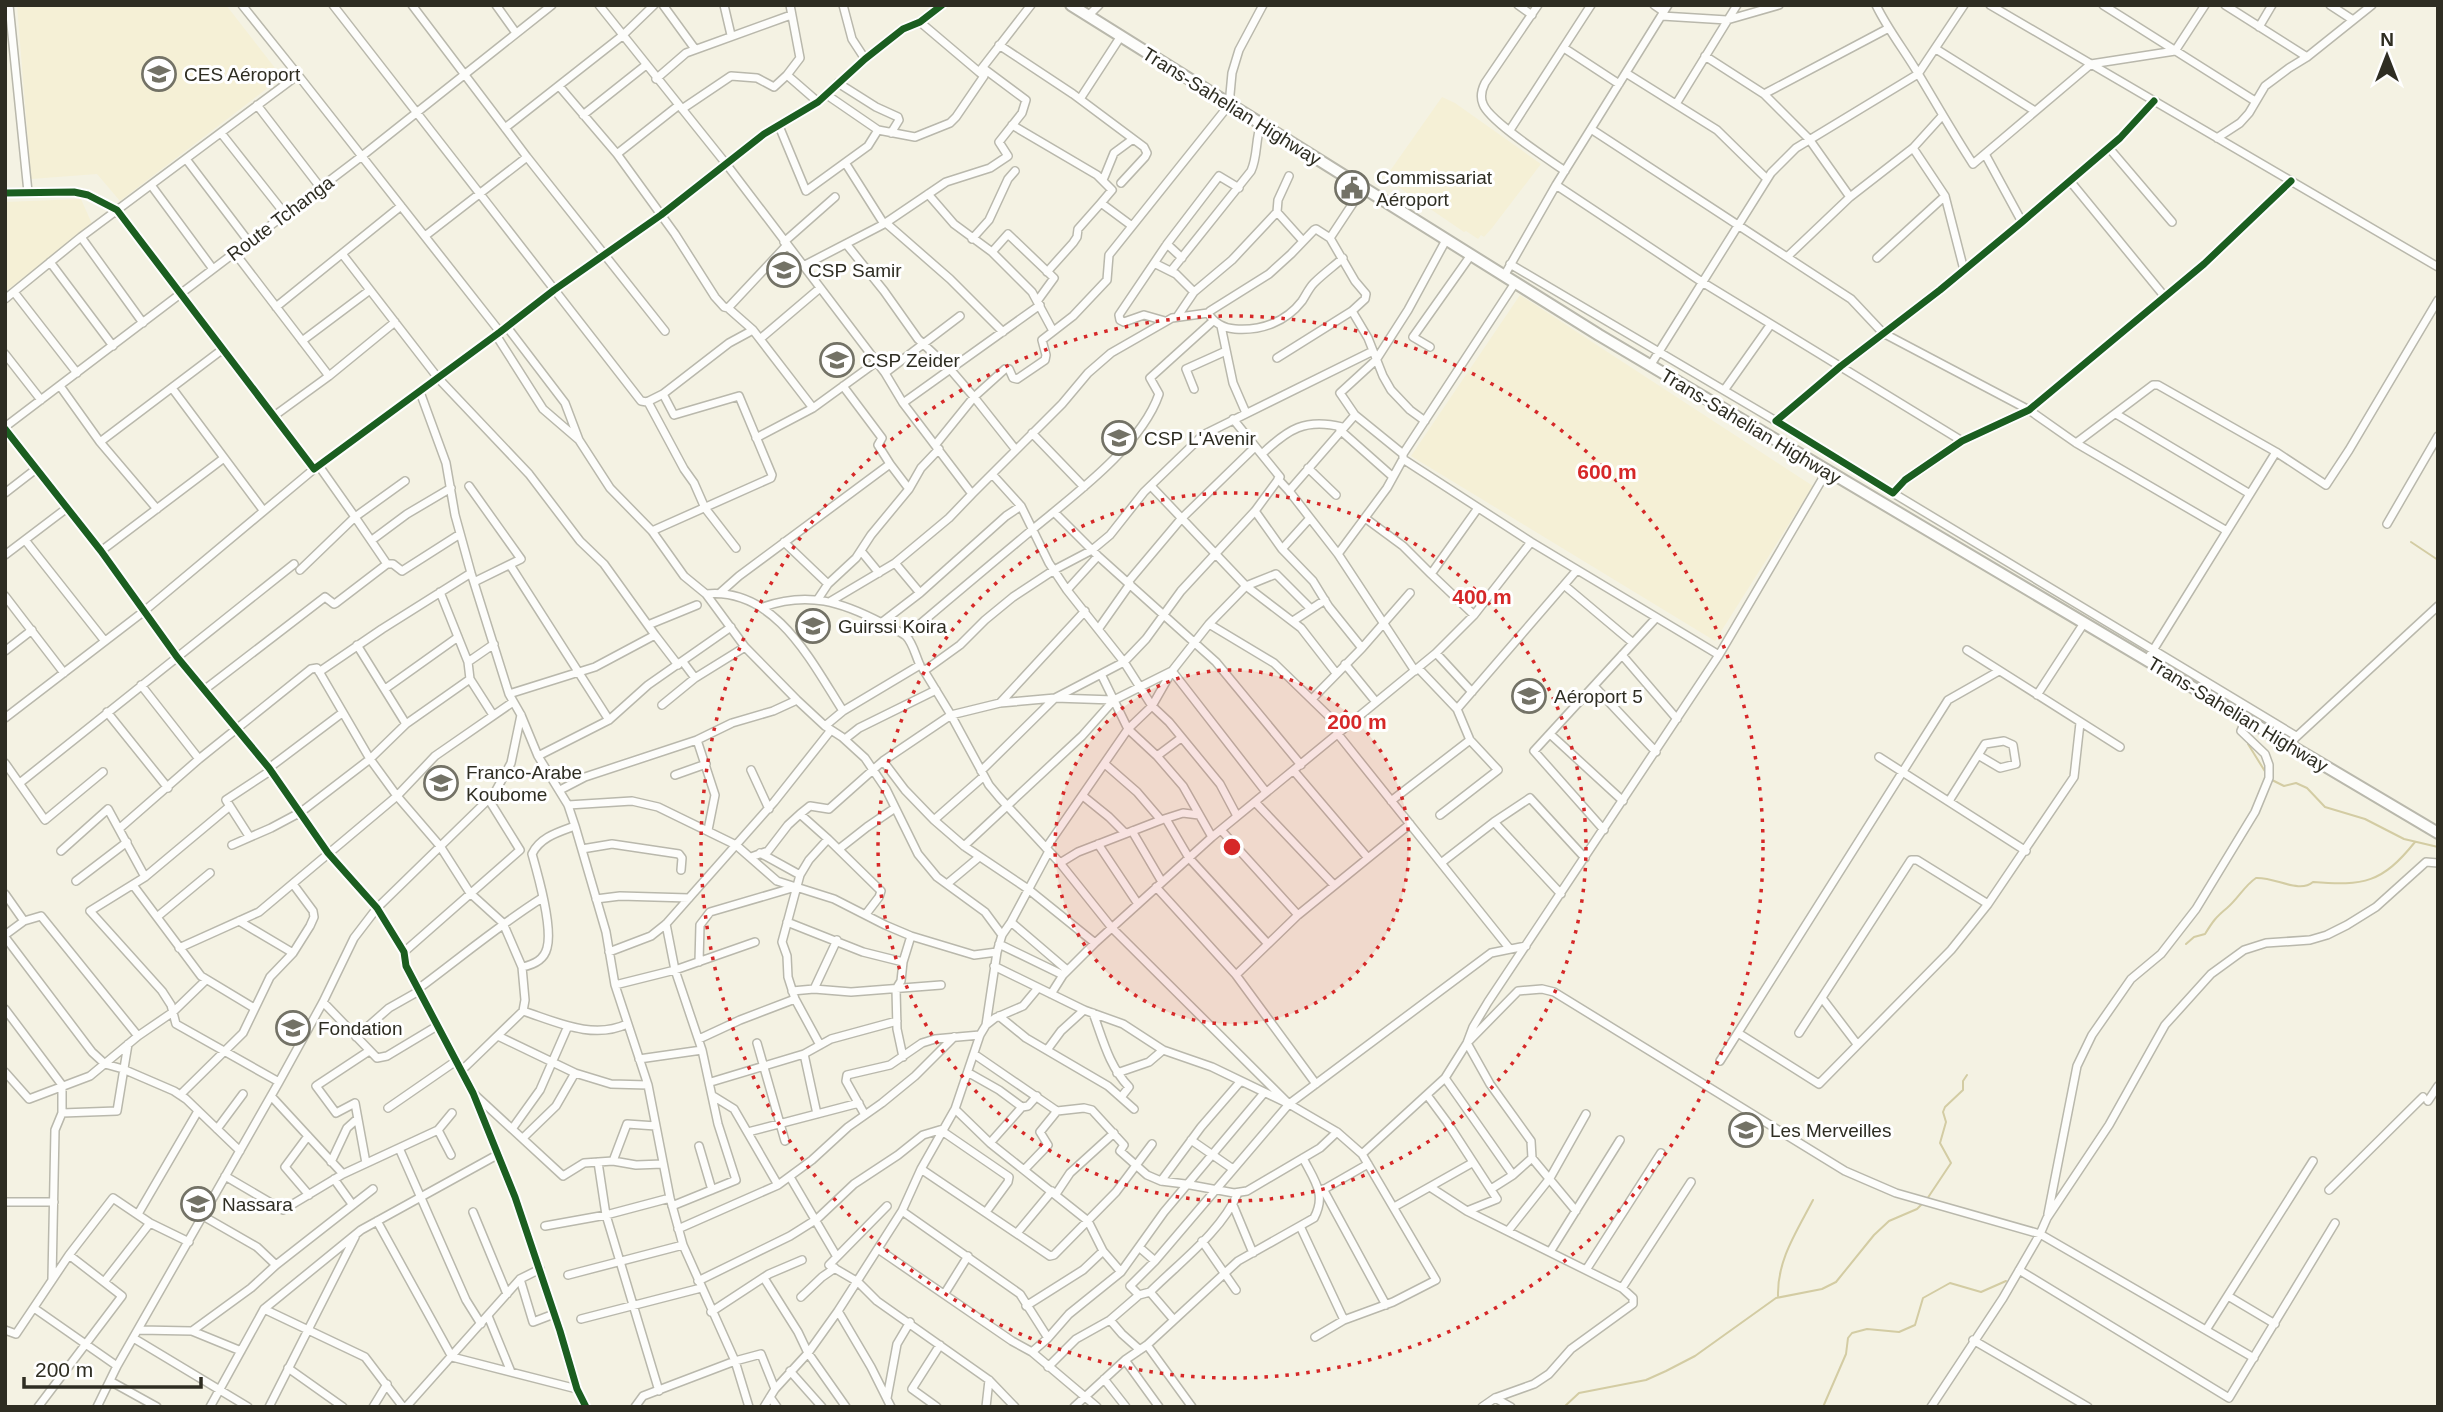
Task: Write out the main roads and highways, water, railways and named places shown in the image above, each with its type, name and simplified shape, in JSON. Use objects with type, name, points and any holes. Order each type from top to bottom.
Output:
[{"type":"highway","name":"Trans-Sahelian Highway","points":[[1071,5],[1650,366],[2084,623],[2150,655],[2246,719],[2292,740],[2438,833]]},
{"type":"waterway","points":[[2411,542],[2438,560]]},
{"type":"waterway","points":[[2248,744],[2266,773]]},
{"type":"waterway","points":[[2272,780],[2284,786],[2296,783],[2307,788],[2325,807],[2365,819],[2404,839],[2438,847]]},
{"type":"waterway","points":[[2186,944],[2194,937],[2205,934],[2217,917],[2256,878],[2294,886],[2313,882],[2359,882],[2382,874],[2415,842]]},
{"type":"waterway","points":[[1927,1199],[1951,1163],[1940,1143],[1946,1122],[1943,1112],[1963,1090],[1963,1081],[1967,1075]]},
{"type":"waterway","points":[[1778,1296],[1784,1258],[1813,1200]]},
{"type":"waterway","points":[[1564,1407],[1579,1393],[1646,1380],[1666,1371],[1695,1356],[1776,1298],[1822,1289],[1836,1282],[1874,1235],[1889,1221],[1917,1209],[1923,1203]]},
{"type":"waterway","points":[[1823,1407],[1852,1333],[1867,1329],[1899,1332],[1915,1325],[1923,1298],[1950,1283],[1981,1292],[2006,1281]]},
{"type":"place","name":"CES Aéroport","points":[[159,74]]},
{"type":"place","name":"Commissariat Aéroport","points":[[1352,188]]},
{"type":"place","name":"CSP Samir","points":[[784,270]]},
{"type":"place","name":"CSP Zeider","points":[[837,360]]},
{"type":"place","name":"CSP L'Avenir","points":[[1119,438]]},
{"type":"place","name":"Guirssi Koira","points":[[813,626]]},
{"type":"place","name":"Aéroport 5","points":[[1529,696]]},
{"type":"place","name":"Franco-Arabe Koubome","points":[[441,783]]},
{"type":"place","name":"Fondation","points":[[293,1028]]},
{"type":"place","name":"Les Merveilles","points":[[1746,1130]]},
{"type":"place","name":"Nassara","points":[[198,1204]]}]
